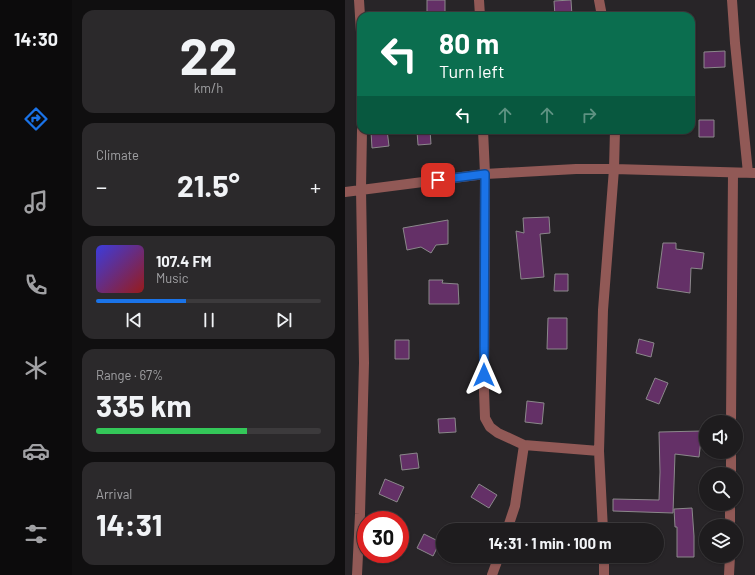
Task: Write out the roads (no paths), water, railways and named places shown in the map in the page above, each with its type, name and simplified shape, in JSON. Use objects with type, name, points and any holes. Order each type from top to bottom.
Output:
[{"type":"street","points":[[359,0],[360,12]]},
{"type":"street","points":[[479,0],[480,12]]},
{"type":"street","points":[[599,0],[601,12]]},
{"type":"street","points":[[345,192],[485,174],[576,169],[751,173],[735,43],[732,0]]},
{"type":"street","points":[[357,575],[364,363],[361,189],[362,134]]},
{"type":"street","points":[[483,134],[485,174],[485,418],[490,427],[498,433],[524,445],[599,451]]},
{"type":"street","points":[[603,523],[599,451],[603,310],[614,169],[615,134]]},
{"type":"street","points":[[731,415],[733,173]]},
{"type":"street","points":[[509,523],[515,506],[524,445]]},
{"type":"street","points":[[493,575],[497,563]]},
{"type":"street","points":[[604,563],[604,575]]},
{"type":"street","points":[[729,575],[730,563]]}]
